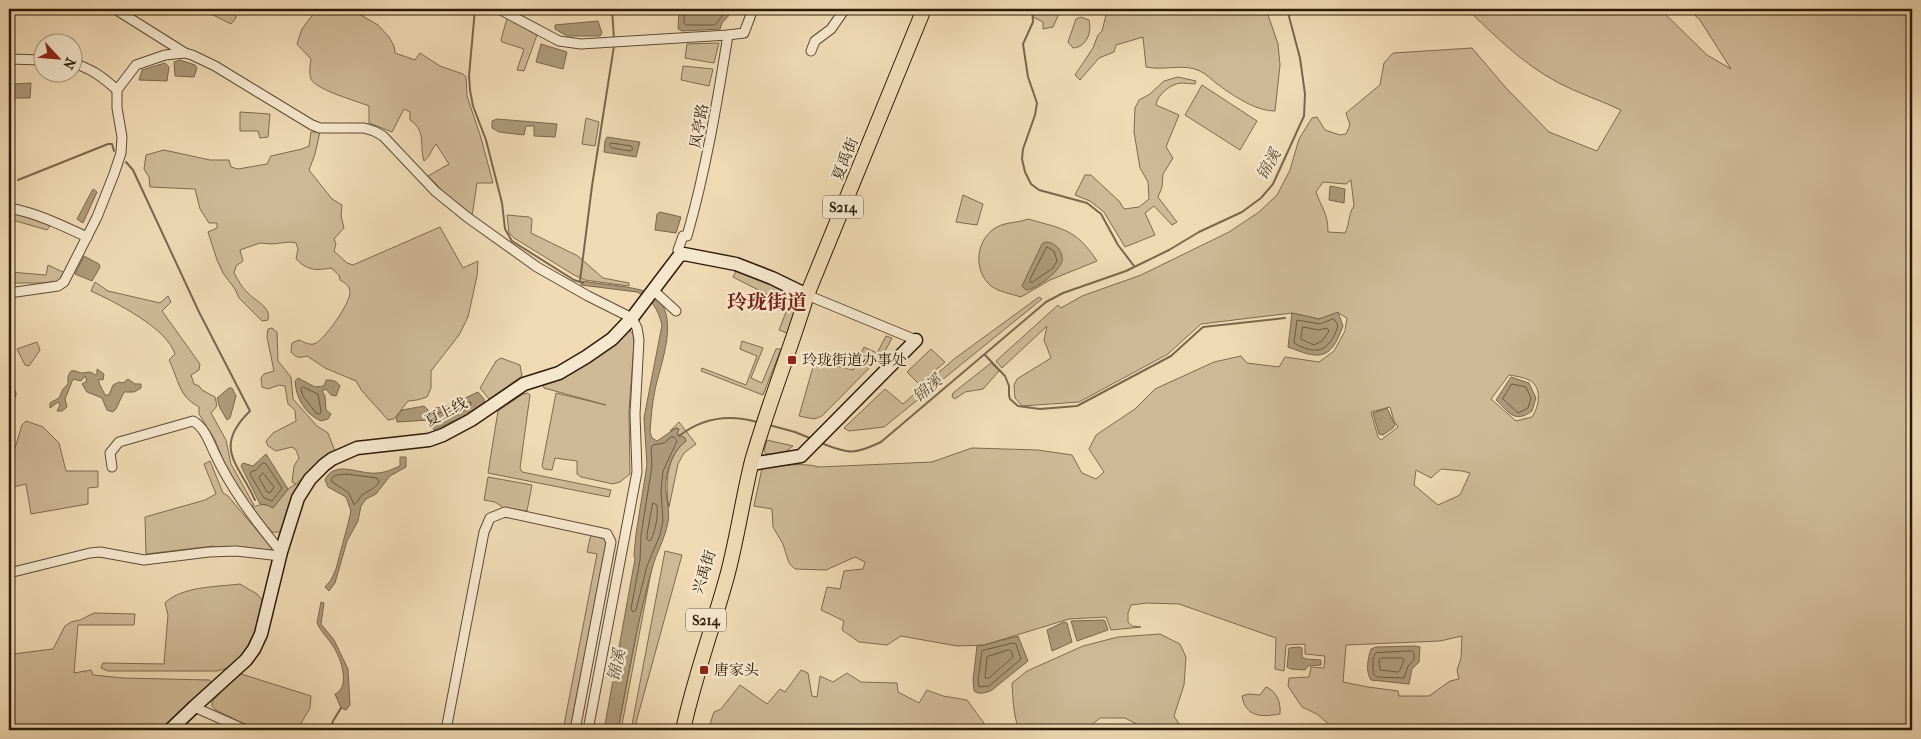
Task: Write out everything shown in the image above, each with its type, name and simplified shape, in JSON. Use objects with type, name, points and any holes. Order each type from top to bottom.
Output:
[{"type":"main road","name":"夏禹街","points":[[752,464],[758,439],[792,343],[806,295],[924,9]]},
{"type":"main road","name":"兴禹街","points":[[683,730],[688,705],[726,579],[752,464]]},
{"type":"main road","name":"兴禹街","points":[[675,730],[719,575],[741,512]]},
{"type":"street","points":[[115,9],[185,53],[215,66],[312,125],[320,128],[364,128],[374,131],[392,144],[435,191],[467,217],[537,266],[588,296],[635,314],[639,340],[635,414],[637,472],[588,730]]},
{"type":"street","points":[[499,9],[547,36],[569,44],[744,33],[753,9]]},
{"type":"street","points":[[811,51],[815,41],[831,29],[845,9]]},
{"type":"street","name":"凤亭路","points":[[684,254],[678,250],[683,236],[687,236],[699,194],[710,146],[728,35]]},
{"type":"street","points":[[9,293],[58,286],[64,282],[98,217],[121,153],[122,137],[117,108],[118,90],[136,65],[165,55],[185,53]]},
{"type":"street","points":[[9,59],[32,60]]},
{"type":"street","points":[[82,66],[102,77],[118,90]]},
{"type":"street","points":[[9,208],[36,214],[88,237]]},
{"type":"street","points":[[684,254],[736,264],[916,340],[801,456],[752,464]]},
{"type":"street","name":"夏上线","points":[[170,730],[246,660],[254,649],[260,634],[298,498],[310,479],[332,459],[357,448],[429,440],[443,435],[471,420],[524,384],[560,372],[586,357],[612,339],[635,314],[679,256],[684,254]]},
{"type":"street","points":[[652,290],[676,311]]},
{"type":"street","points":[[112,467],[110,453],[119,442],[193,421],[202,429],[237,496],[281,554]]},
{"type":"street","points":[[446,730],[484,532],[490,518],[505,512],[607,534],[611,542],[576,730]]},
{"type":"street","points":[[9,573],[100,552],[144,560],[227,552],[281,554]]},
{"type":"street","points":[[194,707],[246,730]]},
{"type":"shaded area","points":[[201,9],[229,9],[235,13],[236,18],[231,24]]},
{"type":"shaded area","points":[[317,9],[350,9],[378,25],[389,37],[394,46],[395,53],[415,60],[420,53],[440,66],[463,74],[466,77],[467,96],[493,183],[477,183],[472,216],[455,203],[428,176],[449,164],[436,144],[428,158],[424,161],[421,134],[419,129],[410,120],[410,112],[404,109],[392,132],[369,123],[369,106],[328,91],[314,83],[311,79],[311,59],[297,44],[302,29]]},
{"type":"shaded area","points":[[1047,9],[1055,11],[1058,16],[1053,27],[1043,29],[1043,22],[1033,17],[1037,10],[1044,13]]},
{"type":"shaded area","points":[[1110,9],[1266,9],[1278,44],[1280,65],[1275,111],[1244,102],[1200,71],[1181,67],[1146,67],[1143,37],[1116,45],[1114,52],[1099,58],[1080,80],[1075,75],[1093,48]]},
{"type":"shaded area","points":[[1467,9],[1660,9],[1707,55],[1731,69],[1700,20],[1688,9],[1912,9],[1912,730],[1333,730],[1317,714],[1302,707],[1288,686],[1289,678],[1309,677],[1311,667],[1324,668],[1325,656],[1305,654],[1305,644],[1286,645],[1284,671],[1275,669],[1276,638],[1179,604],[1147,603],[1131,605],[1128,613],[1128,622],[1132,626],[1141,627],[1111,630],[1106,617],[1069,619],[984,645],[957,646],[901,636],[887,645],[859,642],[842,630],[844,621],[821,610],[827,587],[840,589],[844,571],[863,569],[865,562],[855,557],[826,570],[795,569],[789,563],[783,544],[773,527],[772,509],[754,506],[762,468],[783,465],[819,467],[932,462],[972,448],[1038,450],[1072,455],[1082,473],[1096,479],[1104,472],[1089,449],[1096,435],[1135,409],[1155,389],[1214,362],[1241,356],[1247,363],[1279,367],[1285,357],[1319,362],[1334,351],[1345,331],[1347,318],[1338,313],[1319,319],[1292,313],[1201,324],[1168,354],[1079,402],[1022,406],[1015,398],[1014,385],[1017,379],[1051,358],[1044,340],[1047,326],[1002,368],[996,361],[1058,305],[1061,308],[1082,296],[1141,275],[1229,232],[1259,212],[1277,195],[1290,170],[1299,139],[1312,118],[1317,117],[1325,130],[1340,135],[1346,134],[1350,125],[1346,113],[1380,85],[1384,63],[1393,53],[1472,48],[1506,88],[1549,132],[1597,151],[1621,110],[1572,90],[1544,75],[1509,49]],"holes":[[[1351,180],[1354,206],[1347,229],[1345,233],[1328,232],[1326,215],[1316,192],[1323,182],[1346,184]],[[1509,375],[1529,380],[1538,392],[1538,403],[1532,417],[1516,421],[1491,399]],[[1390,407],[1398,427],[1381,440],[1378,437],[1371,412]],[[1441,469],[1470,473],[1460,495],[1438,505],[1414,485],[1416,470],[1431,478]],[[1462,636],[1461,658],[1457,670],[1459,679],[1450,681],[1429,696],[1399,696],[1398,691],[1343,682],[1346,645],[1440,641]]]},
{"type":"shaded area","points":[[1081,17],[1089,20],[1089,34],[1082,45],[1073,48],[1068,42],[1076,19]]},
{"type":"shaded area","points":[[507,18],[537,35],[524,71],[517,70],[524,49],[501,40]]},
{"type":"shaded area","points":[[719,43],[714,63],[685,58],[687,44]]},
{"type":"shaded area","points":[[683,66],[713,69],[709,86],[681,80]]},
{"type":"shaded area","points":[[1178,77],[1196,81],[1195,84],[1182,83],[1169,87],[1159,97],[1156,105],[1179,115],[1166,147],[1173,158],[1163,174],[1162,187],[1158,197],[1177,222],[1172,225],[1154,206],[1145,213],[1155,235],[1125,247],[1104,212],[1090,201],[1075,195],[1085,175],[1091,175],[1119,201],[1124,209],[1139,207],[1149,199],[1148,182],[1140,168],[1134,132],[1135,108],[1139,100],[1150,94],[1164,81]]},
{"type":"shaded area","points":[[1202,85],[1257,121],[1240,150],[1185,115]]},
{"type":"shaded area","points":[[240,112],[270,114],[268,137],[260,138],[258,131],[240,131]]},
{"type":"shaded area","points":[[586,118],[599,122],[595,146],[582,144]]},
{"type":"shaded area","points":[[311,132],[320,132],[309,170],[332,199],[342,205],[341,216],[344,228],[334,239],[336,244],[334,251],[347,263],[353,265],[440,227],[463,268],[478,261],[477,276],[468,317],[459,335],[431,371],[431,388],[427,397],[408,401],[394,419],[388,420],[362,391],[356,381],[325,368],[307,356],[298,357],[291,352],[292,343],[299,340],[310,344],[318,341],[330,329],[342,312],[350,290],[340,280],[339,275],[331,268],[312,269],[300,263],[296,259],[298,249],[296,243],[260,243],[240,250],[243,261],[236,266],[234,273],[244,289],[267,311],[268,320],[262,321],[239,298],[223,273],[208,232],[217,228],[217,223],[209,223],[200,209],[195,189],[150,187],[149,177],[144,169],[146,155],[164,150],[210,160],[229,160],[231,167],[238,169],[267,164],[271,156],[309,146]]},
{"type":"shaded area","points":[[963,195],[983,204],[977,225],[956,222]]},
{"type":"shaded area","points":[[9,213],[19,214],[50,226],[47,230],[9,219]]},
{"type":"shaded area","points":[[507,215],[529,217],[532,219],[531,233],[578,256],[603,278],[629,283],[629,286],[585,280],[574,275],[514,238],[509,233]]},
{"type":"shaded area","points":[[1028,219],[1060,228],[1075,236],[1097,261],[1050,280],[1021,297],[994,288],[985,280],[979,264],[979,255],[984,239],[997,227]]},
{"type":"shaded area","points":[[48,265],[65,273],[60,281],[9,283],[10,272],[46,275]]},
{"type":"shaded area","points":[[737,269],[796,297],[798,302],[787,333],[779,330],[788,307],[779,303],[776,310],[772,309],[774,298],[733,277]]},
{"type":"shaded area","points":[[95,282],[108,291],[160,303],[168,296],[171,302],[162,311],[200,364],[199,370],[191,375],[194,384],[215,397],[217,406],[211,413],[226,440],[231,464],[254,505],[250,506],[227,470],[215,440],[199,414],[199,407],[182,392],[169,360],[175,354],[170,344],[162,335],[139,317],[91,291]]},
{"type":"shaded area","points":[[1039,297],[1042,299],[884,427],[849,431],[844,428],[885,389],[903,404],[954,359]]},
{"type":"shaded area","points":[[272,328],[277,332],[278,361],[291,377],[293,399],[317,426],[328,433],[336,454],[324,459],[297,483],[299,487],[283,527],[280,531],[276,532],[272,532],[251,508],[267,505],[273,508],[288,489],[296,484],[292,482],[294,466],[299,458],[296,450],[292,447],[276,451],[268,446],[266,441],[273,433],[296,421],[295,410],[288,404],[285,386],[279,385],[268,389],[262,387],[261,378],[264,374],[274,371],[267,337],[268,329]]},
{"type":"shaded area","points":[[626,331],[630,331],[633,334],[634,343],[629,411],[630,474],[620,482],[613,484],[581,477],[577,474],[577,461],[555,458],[552,470],[544,469],[542,466],[556,393],[606,405],[544,388],[543,384],[555,381],[576,371],[623,336]]},
{"type":"shaded area","points":[[886,336],[892,338],[884,353],[822,416],[814,419],[799,416],[815,360],[853,370],[864,347],[877,353]]},
{"type":"shaded area","points":[[742,341],[763,348],[751,378],[762,383],[776,349],[781,349],[763,395],[701,371],[702,368],[746,385],[757,356],[740,349]]},
{"type":"shaded area","points":[[37,342],[40,350],[29,366],[25,365],[17,349]]},
{"type":"shaded area","points":[[931,349],[945,362],[919,384],[907,372]]},
{"type":"shaded area","points":[[501,358],[520,365],[522,376],[489,399],[480,388],[496,361]]},
{"type":"shaded area","points":[[991,363],[999,371],[983,389],[965,392],[955,399],[952,397],[953,393]]},
{"type":"shaded area","points":[[528,393],[530,395],[520,468],[522,472],[611,490],[609,497],[488,473],[498,411],[523,394]]},
{"type":"shaded area","points":[[26,421],[43,427],[59,443],[66,471],[98,471],[98,487],[88,488],[88,504],[31,514],[26,484],[9,488],[9,468],[22,425]]},
{"type":"shaded area","points":[[679,422],[696,444],[684,453],[678,464],[669,507],[668,471],[674,454],[686,441],[685,438],[677,434],[679,429],[676,428],[670,431]]},
{"type":"shaded area","points":[[767,440],[793,446],[781,455],[766,454],[764,451]]},
{"type":"shaded area","points":[[210,461],[223,493],[228,496],[271,547],[272,551],[236,547],[215,548],[214,546],[146,554],[145,517],[205,500],[216,494],[204,464]]},
{"type":"shaded area","points":[[488,477],[532,485],[527,511],[504,508],[495,502],[484,500]]},
{"type":"shaded area","points":[[591,534],[604,536],[606,546],[570,730],[563,730],[597,554],[587,552]]},
{"type":"shaded area","points":[[665,551],[682,555],[634,730],[631,730]]},
{"type":"shaded area","points":[[652,567],[621,730],[618,730],[640,616]]},
{"type":"shaded area","points":[[240,584],[257,594],[263,601],[262,612],[255,634],[244,654],[228,668],[217,671],[108,671],[101,668],[103,663],[164,664],[168,615],[165,603],[172,597],[190,590]]},
{"type":"shaded area","points":[[94,613],[135,614],[134,625],[78,625],[74,673],[91,670],[93,675],[123,678],[209,680],[213,683],[161,730],[9,730],[13,654],[53,649],[65,626]]},
{"type":"shaded area","points":[[1160,634],[1180,644],[1186,657],[1184,685],[1174,716],[1181,727],[1189,730],[1142,730],[1140,726],[1125,718],[1100,718],[1085,730],[1016,730],[1018,727],[1014,711],[1012,683],[1027,671],[1083,646],[1118,637]]},
{"type":"shaded area","points":[[801,670],[808,673],[812,696],[817,697],[820,676],[833,682],[847,673],[861,682],[897,683],[898,692],[919,703],[927,690],[943,696],[967,700],[989,730],[708,730],[714,712],[721,709],[740,685],[767,704],[780,689],[785,692]]},
{"type":"shaded area","points":[[238,673],[311,696],[310,708],[297,730],[256,730],[216,710],[212,706],[212,702]]},
{"type":"shaded area","points":[[1266,687],[1273,691],[1278,698],[1280,714],[1267,716],[1256,714],[1247,709],[1242,696],[1248,694],[1260,695]]},
{"type":"water","points":[[679,9],[733,9],[733,11],[722,23],[720,29],[682,31],[678,29]]},
{"type":"water","points":[[598,21],[602,33],[600,36],[567,36],[555,29],[555,25]]},
{"type":"water","points":[[541,44],[567,52],[563,69],[536,62]]},
{"type":"water","points":[[180,60],[195,65],[197,68],[194,77],[175,76],[174,62]]},
{"type":"water","points":[[165,63],[169,67],[167,81],[139,80],[142,70]]},
{"type":"water","points":[[31,83],[30,98],[13,98],[14,84]]},
{"type":"water","points":[[497,119],[557,124],[555,137],[534,136],[534,126],[526,126],[524,135],[499,132],[492,128],[492,121]]},
{"type":"water","points":[[607,137],[640,142],[636,157],[604,152]]},
{"type":"water","points":[[1330,186],[1345,189],[1344,203],[1329,200]]},
{"type":"water","points":[[93,189],[97,192],[83,223],[77,219]]},
{"type":"water","points":[[660,212],[681,217],[676,233],[655,230],[657,214]]},
{"type":"water","points":[[1045,242],[1053,244],[1060,250],[1062,261],[1057,270],[1047,279],[1036,287],[1026,290],[1022,286],[1042,244]]},
{"type":"water","points":[[84,256],[99,264],[100,267],[92,281],[75,274]]},
{"type":"water","points":[[582,281],[647,292],[658,300],[665,310],[667,336],[654,395],[650,432],[652,438],[657,441],[676,428],[679,429],[677,434],[685,438],[686,441],[673,457],[666,478],[668,522],[654,563],[642,609],[618,730],[604,730],[635,559],[636,534],[647,465],[644,418],[662,325],[654,305],[637,292],[581,285]]},
{"type":"water","points":[[1338,312],[1343,326],[1338,338],[1328,352],[1316,355],[1308,354],[1288,347],[1292,313],[1319,319]]},
{"type":"water","points":[[97,369],[104,374],[103,380],[99,379],[99,383],[105,395],[109,395],[113,385],[119,382],[123,383],[128,379],[135,384],[141,384],[141,388],[134,392],[124,392],[113,412],[107,410],[102,398],[87,392],[82,384],[87,381],[85,376],[81,381],[73,379],[65,399],[67,407],[62,411],[57,411],[60,405],[58,402],[50,408],[50,403],[59,398],[63,389],[68,384],[68,376],[71,371],[90,372],[95,375],[97,374]]},
{"type":"water","points":[[1511,377],[1529,383],[1536,398],[1532,411],[1526,415],[1512,415],[1496,400]]},
{"type":"water","points":[[298,378],[315,387],[324,386],[326,380],[334,381],[340,386],[336,396],[331,395],[326,389],[322,391],[325,396],[326,410],[331,414],[328,419],[321,421],[315,418],[302,405],[295,381]]},
{"type":"water","points":[[229,388],[232,388],[236,396],[230,418],[227,420],[217,398]]},
{"type":"water","points":[[478,392],[484,399],[484,403],[465,416],[434,430],[431,411],[433,409],[454,404]]},
{"type":"water","points":[[424,406],[428,410],[429,420],[397,422],[396,417],[402,410]]},
{"type":"water","points":[[1387,408],[1395,425],[1383,435],[1379,434],[1373,413]]},
{"type":"water","points":[[266,454],[288,489],[273,508],[260,504],[241,466],[243,463],[253,466]]},
{"type":"water","points":[[400,457],[406,457],[406,467],[390,476],[376,494],[366,499],[361,506],[358,521],[347,541],[335,583],[329,591],[325,587],[336,569],[351,511],[346,497],[328,487],[325,480],[329,474],[341,469],[370,473],[386,472],[400,466]]},
{"type":"water","points":[[321,602],[324,603],[321,624],[334,640],[348,669],[350,705],[346,710],[341,708],[335,694],[343,685],[344,679],[339,658],[317,623]]},
{"type":"water","points":[[1103,620],[1108,630],[1077,641],[1071,621]]},
{"type":"water","points":[[1064,622],[1067,623],[1072,642],[1052,651],[1047,630]]},
{"type":"water","points":[[1018,636],[1028,661],[992,690],[983,693],[974,691],[973,680],[977,646]]},
{"type":"water","points":[[1376,647],[1420,647],[1419,662],[1412,669],[1409,684],[1371,680],[1368,660],[1371,649]]},
{"type":"water","points":[[1289,648],[1302,648],[1302,657],[1321,660],[1321,665],[1308,666],[1305,670],[1287,667]]},
{"type":"waterway","points":[[475,9],[469,76],[470,90],[473,106],[486,140],[502,203],[505,229],[512,241],[574,280],[583,283]]},
{"type":"waterway","points":[[612,9],[614,39]]},
{"type":"waterway","points":[[1032,9],[1033,22],[1023,44],[1028,77],[1037,103],[1035,115],[1023,149],[1022,159],[1025,172],[1031,184],[1039,190],[1087,203],[1101,214],[1118,245],[1134,266]]},
{"type":"waterway","name":"锦溪","points":[[821,443],[851,452],[881,442],[1046,302],[1063,293],[1126,271],[1169,250],[1199,232],[1242,212],[1261,198],[1273,184],[1304,116],[1305,94],[1300,58],[1287,9]]},
{"type":"waterway","points":[[580,281],[592,186],[614,46]]},
{"type":"waterway","points":[[18,180],[108,144],[112,144],[114,151]]},
{"type":"waterway","points":[[126,162],[133,170],[199,312],[250,411],[232,435],[231,446],[236,466],[255,500]]},
{"type":"waterway","points":[[985,355],[1005,376],[1009,386],[1010,399],[1018,406],[1040,409],[1077,406],[1171,356],[1203,327],[1285,318]]},
{"type":"waterway","name":"锦溪","points":[[679,436],[697,425],[716,419],[736,418],[757,422]]},
{"type":"waterway","name":"锦溪","points":[[769,425],[812,439]]},
{"type":"waterway","points":[[330,730],[341,708]]},
{"type":"place","name":"玲珑街道办事处","points":[[792,360]]},
{"type":"place","name":"唐家头","points":[[704,670]]},
{"type":"district","name":"玲珑街道","points":[[767,302]]}]
